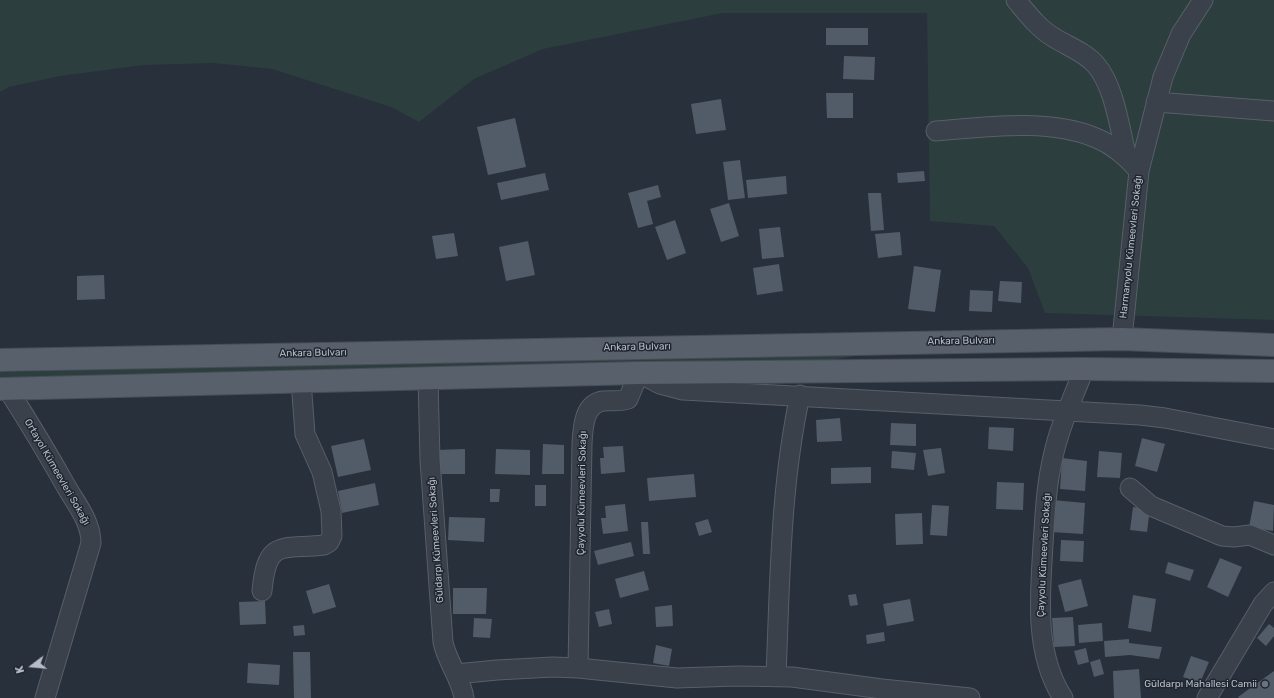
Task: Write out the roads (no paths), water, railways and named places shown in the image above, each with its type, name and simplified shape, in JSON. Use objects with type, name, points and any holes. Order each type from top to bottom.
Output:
[{"type":"main road","name":"Ankara Bulvarı","points":[[0,360],[1122,339],[1274,345]]},
{"type":"main road","points":[[1084,369],[1122,339]]},
{"type":"main road","points":[[3,388],[639,373],[1084,369],[1274,371]]},
{"type":"street","name":"Harmanyolu Kümeevleri Sokağı","points":[[1016,0],[1044,30],[1082,53],[1096,65],[1104,77],[1110,93],[1133,165]]},
{"type":"street","name":"Harmanyolu Kümeevleri Sokağı","points":[[1122,339],[1133,165],[1156,102],[1163,77],[1181,34],[1203,0]]},
{"type":"street","points":[[1156,102],[1274,111]]},
{"type":"street","points":[[936,131],[1040,126],[1095,137],[1108,144],[1133,165]]},
{"type":"street","name":"Çayyolu Kümeevleri Sokağı","points":[[1063,698],[1055,682],[1045,654],[1040,611],[1044,531],[1049,477],[1056,444],[1084,369]]},
{"type":"street","points":[[639,373],[660,384],[683,390],[1068,410],[1165,418],[1274,439]]},
{"type":"street","name":"Çayyolu Kümeevleri Sokağı","points":[[578,668],[584,422],[588,411],[597,403],[628,399],[639,373]]},
{"type":"street","name":"Güldarpı Kümeevleri Sokağı","points":[[428,378],[430,460],[443,642],[449,662],[456,674],[464,698]]},
{"type":"street","points":[[262,591],[266,563],[277,550],[283,547],[324,545],[329,542],[332,536],[333,527],[327,490],[322,472],[305,434],[301,381]]},
{"type":"street","name":"Ortayol Kümeevleri Sokağı","points":[[3,388],[52,460],[84,516],[91,536],[91,543],[45,698]]},
{"type":"street","points":[[776,676],[783,505],[789,455],[800,395]]},
{"type":"street","points":[[1130,488],[1151,506],[1222,536],[1234,537],[1250,535],[1274,545]]},
{"type":"street","points":[[1207,698],[1263,604],[1274,592]]},
{"type":"street","points":[[456,674],[525,668],[578,668],[677,678],[776,676],[823,680],[909,692],[970,698]]},
{"type":"place","name":"Güldarpı Mahallesi Camii","points":[[1265,684]]}]
